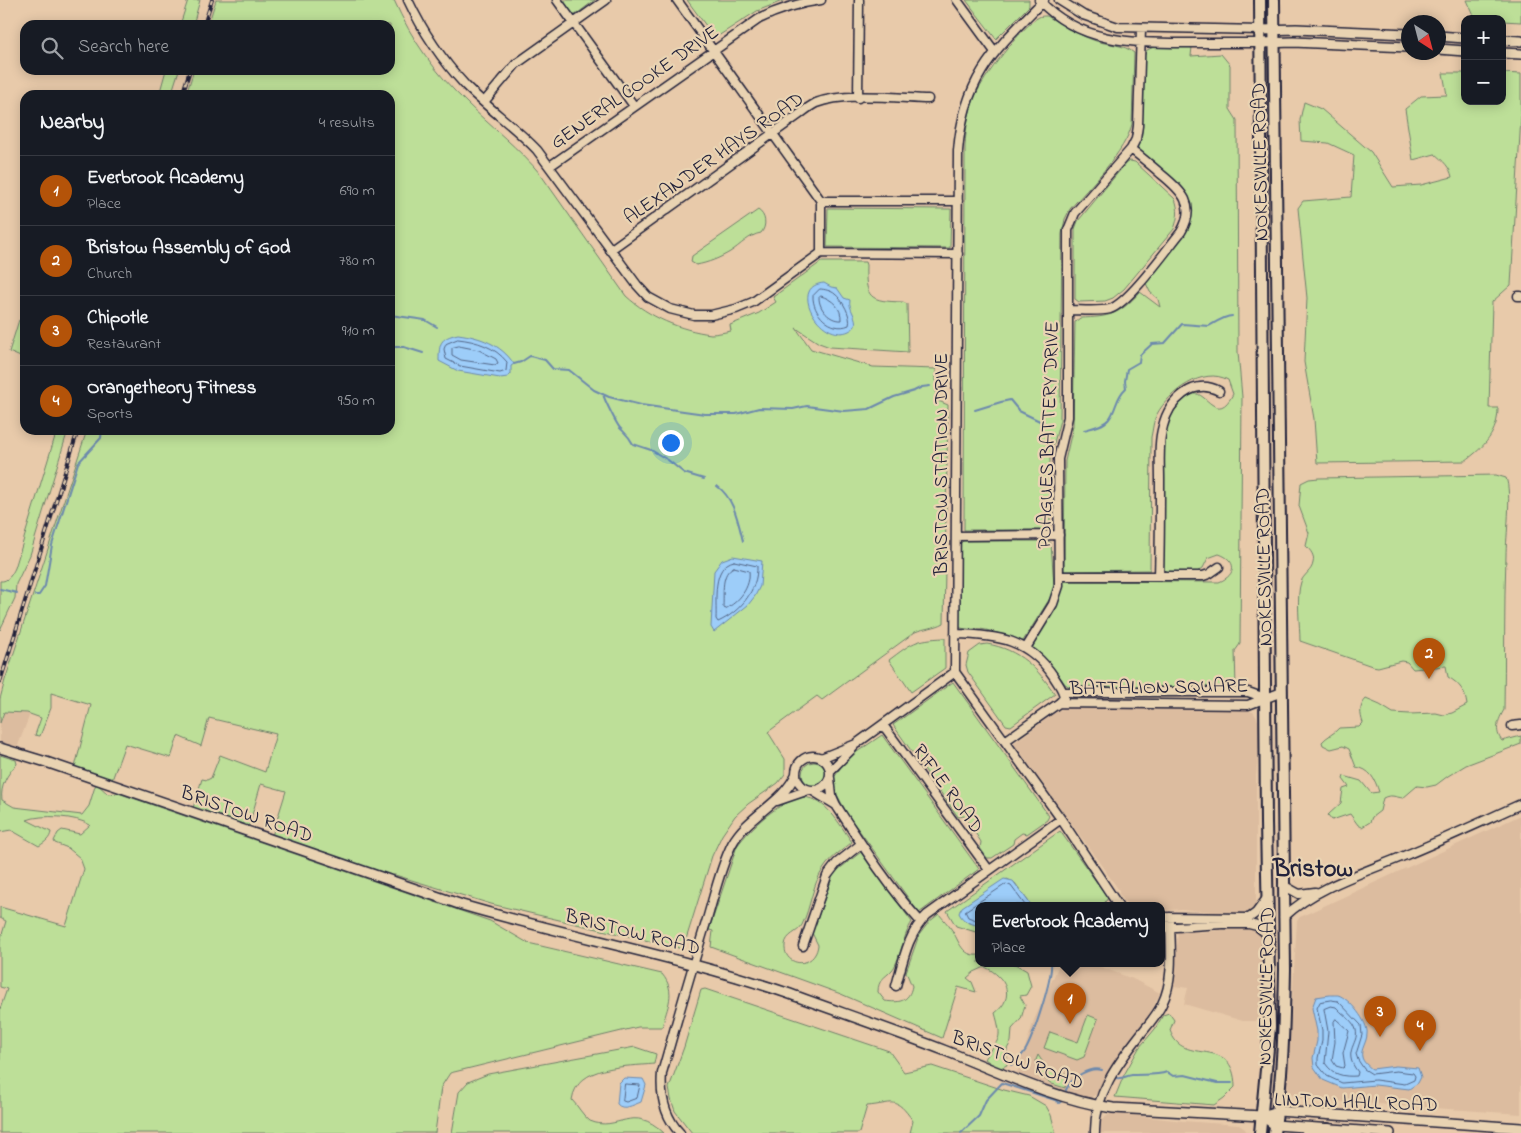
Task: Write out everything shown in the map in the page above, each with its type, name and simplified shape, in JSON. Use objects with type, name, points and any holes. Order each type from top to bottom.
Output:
[{"type":"highway","name":"NOKESVILLE ROAD","points":[[1260,0],[1265,698],[1270,1027],[1260,1133]]},
{"type":"highway","name":"NOKESVILLE ROAD","points":[[1274,0],[1284,917],[1284,1037],[1275,1129]]},
{"type":"highway","points":[[1306,1133],[1328,1129]]},
{"type":"main road","points":[[1261,30],[1401,34]]},
{"type":"main road","points":[[1446,37],[1461,38]]},
{"type":"main road","points":[[1506,40],[1521,41]]},
{"type":"main road","points":[[1261,43],[1401,47]]},
{"type":"main road","points":[[1446,50],[1461,51]]},
{"type":"main road","points":[[1506,53],[1521,54]]},
{"type":"main road","name":"BRISTOW ROAD","points":[[0,748],[46,762],[462,905],[498,916],[693,964],[788,994],[1031,1084],[1097,1106],[1262,1116]]},
{"type":"main road","name":"LINTON HALL ROAD","points":[[1390,1133],[1328,1129],[1275,1129],[1262,1116],[1278,1111],[1521,1128]]},
{"type":"street","points":[[408,0],[424,31],[439,54],[467,86],[522,134],[550,166],[637,286],[660,305],[678,312],[703,316],[720,314],[745,306],[821,253],[958,254]]},
{"type":"street","points":[[557,0],[634,106]]},
{"type":"street","points":[[484,102],[516,64],[606,0]]},
{"type":"street","points":[[677,0],[820,200],[821,253]]},
{"type":"street","name":"GENERAL COOKE DRIVE","points":[[550,166],[741,30],[769,14],[799,4],[821,0]]},
{"type":"street","points":[[858,98],[859,0]]},
{"type":"street","points":[[957,0],[995,52]]},
{"type":"street","points":[[1059,0],[1083,15],[1109,25],[1141,29],[1261,30]]},
{"type":"street","points":[[1042,1],[1061,18],[1077,28],[1111,40],[1141,43],[1261,43]]},
{"type":"street","name":"BRISTOW STATION DRIVE","points":[[955,672],[958,151],[963,114],[980,73],[995,52],[1042,1]]},
{"type":"street","name":"POAGUES BATTERY DRIVE","points":[[1026,648],[1056,596],[1059,576],[1058,459],[1068,417],[1068,230],[1072,217],[1131,149],[1136,138],[1141,29]]},
{"type":"street","name":"ALEXANDER HAYS ROAD","points":[[610,250],[772,133],[816,104],[830,100],[858,98],[928,99]]},
{"type":"street","points":[[1068,310],[1108,309],[1119,304],[1143,278],[1185,225],[1188,210],[1186,200],[1180,191],[1131,149]]},
{"type":"street","points":[[820,200],[958,201]]},
{"type":"street","points":[[1159,576],[1160,445],[1164,419],[1176,401],[1192,388],[1207,386],[1219,391]]},
{"type":"street","points":[[956,536],[1059,535]]},
{"type":"street","points":[[1059,576],[1203,576],[1219,567]]},
{"type":"street","points":[[955,634],[998,637],[1026,648],[1043,663],[1063,692],[1064,698],[1059,703]]},
{"type":"street","points":[[821,758],[856,744],[955,672],[1061,819],[1116,902]]},
{"type":"street","name":"BATTALION SQUARE","points":[[1063,692],[1248,692],[1265,698]]},
{"type":"street","name":"BATTALION SQUARE","points":[[1005,741],[1059,703],[1248,705],[1282,692]]},
{"type":"street","name":"RIFLE ROAD","points":[[883,725],[989,870]]},
{"type":"street","points":[[1512,726],[1521,725]]},
{"type":"street","points":[[775,802],[825,786],[830,775],[856,744]]},
{"type":"street","points":[[680,1133],[669,1118],[664,1107],[661,1085],[662,1073],[725,859],[739,832],[752,819],[775,802],[788,788],[796,774],[797,767],[804,759],[813,756],[826,761],[830,775],[832,796],[836,805],[861,844],[920,921]]},
{"type":"street","points":[[796,774],[800,784],[836,805]]},
{"type":"street","points":[[1284,917],[1296,906],[1327,889],[1429,846],[1521,804]]},
{"type":"street","points":[[896,986],[911,939],[920,921],[1061,819]]},
{"type":"street","points":[[803,946],[827,876],[837,863],[861,844]]},
{"type":"street","points":[[1283,885],[1299,894],[1327,889]]},
{"type":"street","points":[[1165,917],[1249,918],[1256,913],[1267,898]]},
{"type":"street","points":[[1095,1133],[1094,1121],[1097,1106],[1108,1082],[1118,1065],[1162,1005],[1169,981],[1170,917]]},
{"type":"street","points":[[1165,928],[1214,924],[1249,924],[1257,926],[1268,935]]},
{"type":"shaded area","points":[[1067,708],[1243,709],[1253,712],[1259,724],[1256,776],[1256,909],[1246,915],[1181,909],[1165,911],[1165,902],[1125,902],[1119,894],[1119,890],[1021,753],[1016,752],[1013,746],[1014,743],[1059,710]]},
{"type":"shaded area","points":[[4,712],[30,714],[17,748],[0,742],[0,723]]},
{"type":"shaded area","points":[[1521,815],[1521,1114],[1304,1099],[1292,1095],[1287,1086],[1297,921],[1300,917]]},
{"type":"shaded area","points":[[1253,926],[1260,933],[1261,937],[1262,1021],[1243,1021],[1184,1004],[1188,988],[1174,986],[1178,933],[1181,930],[1194,929],[1199,932],[1215,931],[1225,927]]},
{"type":"shaded area","points":[[1058,967],[1101,967],[1133,979],[1160,993],[1147,1019],[1106,1075],[1098,1093],[1090,1098],[1074,1095],[1017,1073],[1034,1020]]},
{"type":"shaded area","points":[[1112,1113],[1239,1125],[1247,1133],[1097,1133],[1101,1120]]},
{"type":"green space","points":[[188,0],[200,0],[194,20],[182,20]]},
{"type":"green space","points":[[216,0],[394,0],[416,42],[435,68],[476,112],[533,165],[626,296],[655,316],[677,326],[711,334],[731,331],[730,325],[759,313],[776,302],[773,297],[821,262],[865,262],[867,285],[872,296],[883,301],[907,304],[908,352],[830,347],[819,343],[796,328],[811,349],[873,367],[936,369],[936,400],[948,405],[944,623],[915,632],[822,700],[817,696],[768,732],[785,759],[785,774],[778,783],[748,804],[735,816],[722,835],[712,856],[683,949],[491,904],[395,875],[382,874],[272,836],[286,791],[261,784],[248,829],[193,808],[202,779],[207,780],[211,778],[220,755],[265,772],[276,734],[209,718],[201,746],[178,736],[171,758],[125,744],[112,780],[75,767],[91,705],[51,693],[51,708],[40,736],[35,735],[41,718],[27,713],[4,712],[0,723],[0,699],[5,680],[85,435],[395,435],[395,90],[188,90],[192,75],[395,75],[395,20],[210,20]]},
{"type":"green space","points":[[563,0],[595,0],[574,16]]},
{"type":"green space","points":[[687,0],[785,0],[757,11],[715,38]]},
{"type":"green space","points":[[966,0],[1029,0],[1029,6],[996,39]]},
{"type":"green space","points":[[1467,0],[1521,0],[1521,22],[1506,21],[1506,15],[1474,15]]},
{"type":"green space","points":[[1047,16],[1089,39],[1121,46],[1134,53],[1132,124],[1115,157],[1070,209],[1065,219],[1062,234],[1060,420],[1050,458],[1050,530],[964,530],[965,146],[967,127],[975,97],[994,66],[1023,30],[1040,17]]},
{"type":"green space","points":[[1154,47],[1192,47],[1191,56],[1221,54],[1230,65],[1230,109],[1237,120],[1238,352],[1242,397],[1240,644],[1235,651],[1236,687],[1070,687],[1065,684],[1053,667],[1033,648],[1033,644],[1058,601],[1063,581],[1219,582],[1232,572],[1232,564],[1219,554],[1208,558],[1203,568],[1197,572],[1167,572],[1162,568],[1163,454],[1165,433],[1174,412],[1189,396],[1198,394],[1217,407],[1222,407],[1227,403],[1233,394],[1228,380],[1208,376],[1198,379],[1178,390],[1162,406],[1155,419],[1151,437],[1150,570],[1064,571],[1065,461],[1073,426],[1075,322],[1080,318],[1099,317],[1120,310],[1140,292],[1160,307],[1158,299],[1150,292],[1145,281],[1184,234],[1189,201],[1138,148],[1137,144],[1142,132],[1144,56],[1147,50]]},
{"type":"green space","points":[[1443,73],[1461,73],[1461,105],[1506,105],[1506,73],[1521,74],[1521,117],[1511,285],[1492,302],[1489,408],[1498,408],[1496,425],[1484,445],[1465,461],[1317,463],[1314,419],[1304,362],[1307,298],[1298,208],[1303,201],[1351,197],[1354,155],[1328,143],[1301,141],[1300,120],[1304,102],[1321,109],[1371,152],[1393,187],[1421,185],[1452,177],[1448,167],[1435,154],[1413,160],[1405,109],[1421,96],[1447,95]]},
{"type":"green space","points":[[165,75],[177,75],[173,90],[160,90]]},
{"type":"green space","points":[[1130,161],[1135,162],[1175,199],[1178,214],[1174,229],[1124,289],[1113,298],[1105,301],[1079,302],[1075,299],[1075,229],[1078,221],[1126,163]]},
{"type":"green space","points":[[828,208],[951,209],[950,248],[827,247]]},
{"type":"green space","points":[[758,210],[763,215],[765,221],[761,233],[714,260],[696,265],[691,262],[692,256]]},
{"type":"green space","points":[[19,320],[20,357],[9,352]]},
{"type":"green space","points":[[55,435],[66,435],[30,555],[16,584],[15,598],[0,630],[0,581],[7,579],[15,568]]},
{"type":"green space","points":[[1496,475],[1506,478],[1509,494],[1505,574],[1504,710],[1499,722],[1498,733],[1502,741],[1521,736],[1521,744],[1466,765],[1436,785],[1427,787],[1417,786],[1403,798],[1391,796],[1383,798],[1380,811],[1372,817],[1370,822],[1362,827],[1358,825],[1350,814],[1332,820],[1328,815],[1341,803],[1343,789],[1349,787],[1343,779],[1344,776],[1361,781],[1371,793],[1379,792],[1371,775],[1365,770],[1356,767],[1349,749],[1343,746],[1331,749],[1323,745],[1322,742],[1339,728],[1359,727],[1363,723],[1361,710],[1362,704],[1366,699],[1393,713],[1436,713],[1444,715],[1467,705],[1461,688],[1448,677],[1446,666],[1413,669],[1407,662],[1401,661],[1378,667],[1372,666],[1300,641],[1298,603],[1300,588],[1302,580],[1312,566],[1313,560],[1312,554],[1306,546],[1309,533],[1299,506],[1301,483],[1309,479],[1319,478]]},
{"type":"green space","points":[[963,541],[1047,541],[1051,543],[1054,586],[1052,595],[1023,641],[986,630],[959,627],[960,544]]},
{"type":"green space","points":[[945,638],[945,668],[911,692],[889,660],[914,643],[927,639]]},
{"type":"green space","points":[[987,644],[1009,650],[1018,655],[1042,676],[1055,694],[1011,726],[1006,725],[968,672],[966,665],[969,653],[980,645]]},
{"type":"green space","points":[[953,682],[1049,816],[1047,820],[1027,834],[1022,833],[1014,839],[1013,844],[992,858],[987,858],[980,848],[981,842],[976,834],[968,829],[970,825],[964,816],[958,817],[893,725]]},
{"type":"green space","points":[[882,735],[979,869],[919,913],[848,815],[834,786],[834,778],[842,765],[851,756]]},
{"type":"green space","points":[[0,755],[16,760],[17,764],[5,780],[2,790],[2,800],[14,807],[82,815],[89,806],[96,783],[108,794],[118,793],[490,921],[528,943],[662,974],[669,987],[670,1000],[662,1027],[638,1027],[450,1073],[441,1087],[435,1133],[0,1133],[0,1009],[7,989],[0,987],[0,941],[6,921],[0,918],[0,907],[66,926],[84,869],[80,858],[68,848],[54,841],[62,830],[80,834],[90,825],[77,820],[59,817],[41,817],[27,820],[51,832],[45,842],[39,846],[11,830],[0,832]]},
{"type":"green space","points":[[814,762],[822,766],[826,774],[822,782],[814,786],[806,782],[802,774],[806,766]]},
{"type":"green space","points":[[803,797],[819,802],[826,807],[852,842],[830,860],[820,874],[802,925],[786,941],[786,952],[789,958],[800,963],[806,962],[816,953],[818,945],[812,933],[834,873],[861,852],[912,922],[892,970],[879,984],[878,992],[885,1001],[895,1002],[903,1000],[911,991],[912,986],[906,972],[919,935],[929,922],[939,914],[965,951],[975,955],[975,967],[985,967],[967,978],[972,982],[976,992],[958,987],[942,1038],[841,994],[711,947],[713,931],[709,930],[737,846],[766,816],[775,809]]},
{"type":"green space","points":[[1060,831],[1108,898],[1105,902],[1029,902],[1015,883],[1007,879],[960,910],[965,921],[975,925],[975,932],[956,926],[947,911]]},
{"type":"green space","points":[[985,967],[1020,967],[1027,971],[1031,986],[1026,995],[1020,996],[1025,1005],[1021,1019],[1012,1029],[1011,1042],[1007,1049],[1007,1065],[998,1069],[985,1059],[998,1038],[999,1029],[995,1013],[1001,1007],[1007,994],[1003,982]]},
{"type":"green space","points":[[705,989],[889,1051],[904,1072],[932,1066],[1004,1090],[1029,1096],[1046,1106],[1051,1115],[1056,1133],[910,1133],[913,1121],[898,1104],[889,1103],[867,1106],[859,1133],[692,1133],[675,1111],[669,1088],[684,1047],[701,990]]},
{"type":"green space","points":[[1169,1013],[1174,1020],[1170,1030],[1176,1041],[1185,1048],[1217,1055],[1226,1060],[1232,1070],[1235,1087],[1214,1105],[1115,1097],[1124,1075],[1139,1048],[1155,1029],[1163,1015]]},
{"type":"green space","points":[[1088,1015],[1098,1019],[1084,1057],[1077,1060],[1044,1048],[1050,1032],[1078,1042]]},
{"type":"green space","points":[[635,1047],[656,1054],[654,1064],[618,1067],[593,1074],[583,1080],[576,1088],[572,1100],[590,1121],[609,1124],[634,1119],[643,1120],[653,1124],[664,1133],[452,1133],[459,1092],[468,1082],[488,1074]]},
{"type":"green space","points":[[1038,1055],[1053,1073],[1066,1074],[1065,1088],[1052,1084],[1039,1075],[1036,1060]]},
{"type":"water","points":[[824,283],[837,288],[844,298],[850,300],[850,307],[856,323],[855,327],[850,331],[838,333],[828,329],[812,313],[808,303],[808,294],[813,286]]},
{"type":"water","points":[[458,334],[482,340],[503,351],[514,364],[511,366],[511,374],[508,377],[500,378],[458,371],[439,361],[439,350],[442,342],[447,337]]},
{"type":"water","points":[[733,556],[762,561],[760,586],[748,605],[714,632],[711,627],[714,571],[722,560]]},
{"type":"water","points":[[1004,879],[1013,881],[1029,902],[975,902],[975,925],[967,922],[959,913],[962,907]]},
{"type":"water","points":[[1330,995],[1342,997],[1362,1018],[1367,1029],[1367,1037],[1362,1054],[1366,1064],[1372,1069],[1396,1066],[1418,1068],[1421,1077],[1418,1083],[1409,1089],[1375,1085],[1342,1088],[1323,1080],[1314,1067],[1313,1058],[1317,1031],[1312,1008],[1316,997]]},
{"type":"water","points":[[624,1078],[643,1079],[646,1085],[641,1102],[625,1107],[617,1104],[619,1083]]},
{"type":"waterway","points":[[395,316],[425,320],[437,327]]},
{"type":"waterway","points":[[1084,430],[1101,425],[1109,419],[1122,392],[1126,388],[1127,369],[1139,362],[1140,355],[1152,344],[1165,343],[1182,324],[1209,326],[1223,318],[1232,316]]},
{"type":"waterway","points":[[395,347],[404,347],[423,353]]},
{"type":"waterway","points":[[514,364],[530,356],[545,360],[553,369],[569,370],[594,390],[609,397],[641,405],[705,414],[736,414],[759,408],[793,409],[807,406],[844,411],[869,409],[894,397],[930,386]]},
{"type":"waterway","points":[[603,394],[618,426],[633,444],[651,450],[668,460],[684,473],[704,479]]},
{"type":"waterway","points":[[975,410],[1010,400],[1019,411],[1050,426]]},
{"type":"waterway","points":[[35,595],[39,595],[45,586],[52,545],[78,463],[101,438],[101,435]]},
{"type":"waterway","points":[[717,486],[731,503],[743,541]]},
{"type":"waterway","points":[[0,589],[17,593]]},
{"type":"waterway","points":[[1011,1065],[1025,1051],[1033,1034],[1046,994],[1051,967]]},
{"type":"waterway","points":[[1066,1090],[1076,1077],[1086,1071],[1102,1070]]},
{"type":"waterway","points":[[1116,1078],[1167,1072],[1173,1076],[1185,1075],[1217,1083],[1232,1083]]},
{"type":"waterway","points":[[961,1133],[979,1116],[986,1100],[1002,1083],[1055,1100],[1059,1103],[1062,1101]]},
{"type":"railway","points":[[206,20],[212,0]]},
{"type":"railway","points":[[184,90],[188,75]]},
{"type":"railway","points":[[0,682],[76,435]]},
{"type":"place","name":"Bristow Assembly of God","points":[[1429,679]]},
{"type":"place","name":"Everbrook Academy","points":[[1070,1024]]},
{"type":"place","name":"Chipotle","points":[[1380,1037]]},
{"type":"place","name":"Orangetheory Fitness","points":[[1420,1051]]},
{"type":"district","name":"Bristow","points":[[1313,867]]}]
